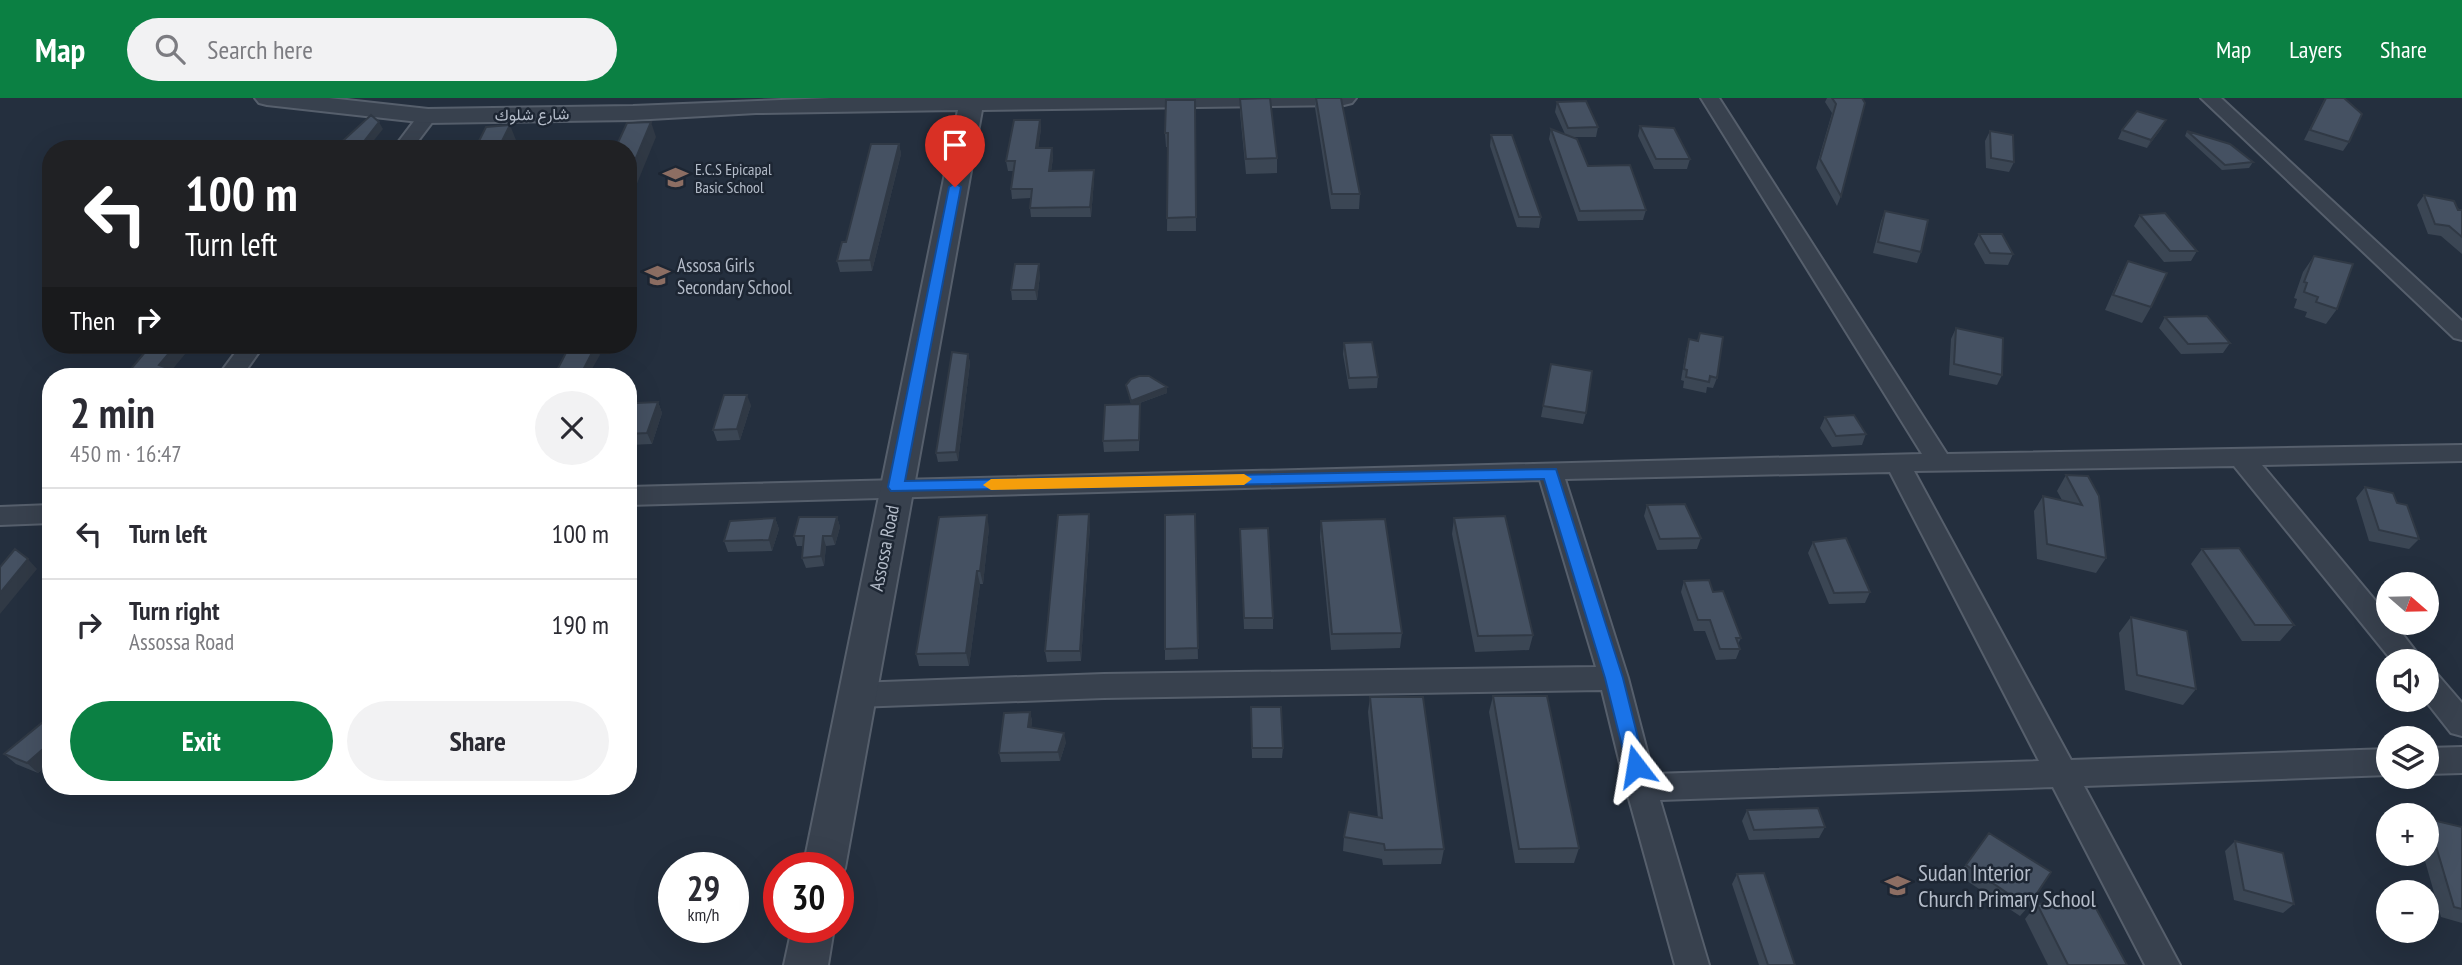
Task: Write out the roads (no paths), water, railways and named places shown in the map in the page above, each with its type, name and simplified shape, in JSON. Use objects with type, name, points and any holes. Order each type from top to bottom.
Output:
[{"type":"street","name":"شارع شلوك","points":[[267,98],[428,116],[633,113],[757,102],[971,105],[1161,99],[1344,98]]},
{"type":"street","points":[[1710,98],[1941,464]]},
{"type":"street","points":[[2210,98],[2462,333]]},
{"type":"street","name":"Assossa Road","points":[[827,852],[971,105]]},
{"type":"street","points":[[409,140],[428,116]]},
{"type":"street","points":[[637,496],[896,487],[2462,453]]},
{"type":"street","points":[[2242,458],[2399,649]]},
{"type":"street","points":[[1898,464],[2059,773],[2163,965]]},
{"type":"street","points":[[1550,473],[1614,678],[1641,788],[1692,965]]},
{"type":"street","points":[[0,516],[42,514]]},
{"type":"street","points":[[856,695],[1104,686],[1614,678]]},
{"type":"street","points":[[2439,696],[2462,724]]},
{"type":"street","points":[[2439,761],[2462,760]]},
{"type":"street","points":[[1641,788],[2376,762]]},
{"type":"street","points":[[806,965],[810,943]]},
{"type":"place","name":"E.C.S Epicapal Basic School","points":[[675,178]]},
{"type":"place","name":"Assosa Girls Secondary School","points":[[657,276]]},
{"type":"place","name":"Sudan Interior Church Primary School","points":[[1898,885]]}]
